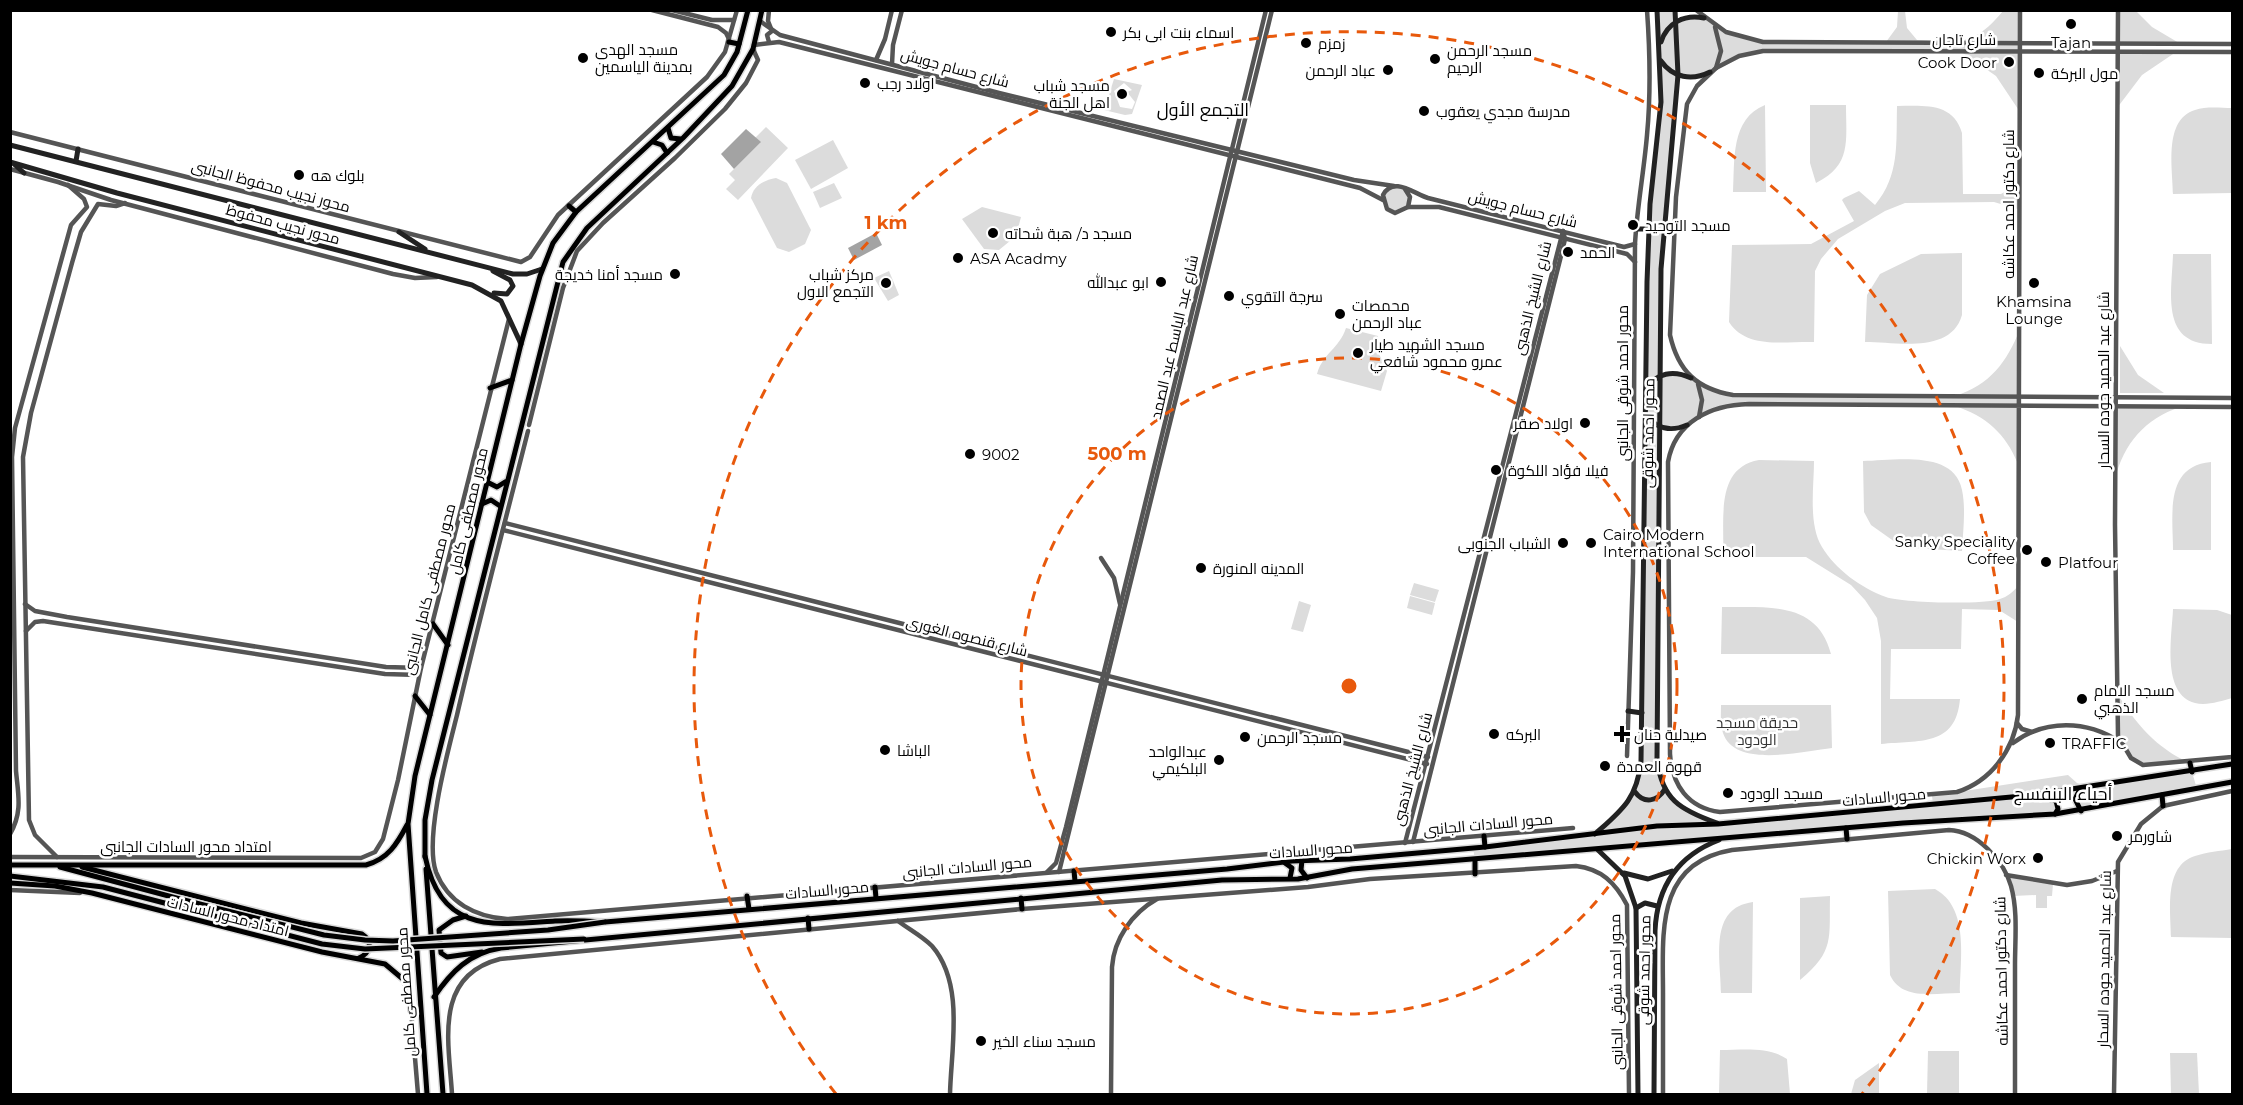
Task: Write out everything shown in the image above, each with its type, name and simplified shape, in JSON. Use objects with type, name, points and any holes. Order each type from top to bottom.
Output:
[{"type":"main road","name":"محور مصطفى كامل","points":[[426,1095],[408,824],[411,793],[521,344],[542,269],[553,243],[576,212],[718,82],[733,60],[748,10]]},
{"type":"main road","name":"محور مصطفى كامل","points":[[443,1095],[434,997],[425,856],[425,820],[432,780],[563,262],[586,228],[683,138],[732,86],[754,47],[762,10]]},
{"type":"main road","name":"محور احمد شوقى","points":[[1595,834],[1619,813],[1635,792],[1641,761],[1644,399],[1649,229],[1661,102],[1657,10]]},
{"type":"main road","name":"محور احمد شوقى","points":[[1665,789],[1658,766],[1657,741],[1662,253],[1678,75],[1675,10]]},
{"type":"main road","points":[[1660,47],[1665,33],[1676,22],[1689,17],[1704,18]]},
{"type":"main road","points":[[729,42],[739,44]]},
{"type":"main road","points":[[1660,59],[1678,75],[1694,78],[1710,72]]},
{"type":"main road","points":[[668,128],[668,135],[673,139],[683,138]]},
{"type":"main road","points":[[653,142],[662,145],[667,153]]},
{"type":"main road","name":"محور نجيب محفوظ","points":[[10,145],[486,267],[518,274],[542,269]]},
{"type":"main road","points":[[76,161],[78,149]]},
{"type":"main road","points":[[11,165],[24,173]]},
{"type":"main road","name":"محور نجيب محفوظ","points":[[11,165],[439,277],[489,293]]},
{"type":"main road","points":[[618,198],[624,204]]},
{"type":"main road","points":[[568,206],[576,212]]},
{"type":"main road","points":[[193,222],[195,213]]},
{"type":"main road","points":[[1636,229],[1649,229]]},
{"type":"main road","points":[[399,232],[429,252]]},
{"type":"main road","points":[[486,267],[513,284],[512,290],[507,294],[489,293]]},
{"type":"main road","points":[[489,293],[501,301],[521,344]]},
{"type":"main road","points":[[1644,399],[1649,386],[1661,376],[1681,374],[1689,376]]},
{"type":"main road","points":[[490,388],[512,380]]},
{"type":"main road","points":[[1644,409],[1649,419],[1660,427],[1678,429],[1685,427]]},
{"type":"main road","points":[[487,482],[497,487],[506,481]]},
{"type":"main road","points":[[482,504],[491,501],[500,506]]},
{"type":"main road","points":[[433,624],[448,645]]},
{"type":"main road","points":[[415,696],[430,715]]},
{"type":"main road","points":[[1628,711],[1642,713]]},
{"type":"main road","points":[[2190,763],[2192,772]]},
{"type":"main road","name":"محور السادات","points":[[425,856],[439,891],[450,905],[466,916],[498,925],[558,921],[605,922],[1302,860],[1350,859],[1485,847],[1657,826],[1718,824],[2033,795],[2232,764]]},
{"type":"main road","name":"محور السادات","points":[[434,997],[458,968],[485,952],[584,939],[1222,880],[1307,878],[1352,869],[1846,828],[2055,814],[2232,782]]},
{"type":"main road","points":[[1635,792],[1642,799],[1652,800],[1660,796],[1665,789],[1684,809],[1718,824]]},
{"type":"main road","points":[[2080,789],[2075,799],[2080,811]]},
{"type":"main road","points":[[2033,795],[2056,801],[2058,809],[2055,814]]},
{"type":"main road","points":[[2162,795],[2163,806]]},
{"type":"main road","points":[[1932,796],[1934,804]]},
{"type":"main road","points":[[10,865],[366,865],[389,854],[408,824]]},
{"type":"main road","points":[[1846,828],[1847,839]]},
{"type":"main road","points":[[1484,836],[1485,847]]},
{"type":"main road","name":"محور احمد شوقى","points":[[1654,1095],[1657,906],[1665,884],[1674,870],[1696,850],[1719,840]]},
{"type":"main road","name":"محور احمد شوقى","points":[[1598,850],[1622,873],[1632,891],[1636,908],[1638,1095]]},
{"type":"main road","points":[[116,858],[116,866]]},
{"type":"main road","points":[[1302,860],[1301,870],[1307,878]]},
{"type":"main road","points":[[1475,860],[1475,874]]},
{"type":"main road","points":[[1283,862],[1292,868],[1290,878]]},
{"type":"main road","points":[[56,865],[180,899],[324,934],[379,940],[538,931],[605,922]]},
{"type":"main road","points":[[77,865],[97,873],[301,922],[362,934],[368,940],[369,947],[366,954],[357,959]]},
{"type":"main road","points":[[1622,873],[1648,879],[1674,870]]},
{"type":"main road","points":[[1074,871],[1075,881]]},
{"type":"main road","name":"امتداد محور السادات","points":[[10,876],[104,887],[322,944],[365,949],[394,950],[476,943],[584,939]]},
{"type":"main road","name":"امتداد محور السادات","points":[[10,883],[55,886],[92,893],[357,959],[386,964],[398,973],[408,990],[411,1010]]},
{"type":"main road","points":[[875,887],[876,898]]},
{"type":"main road","points":[[747,896],[749,909]]},
{"type":"main road","points":[[1021,898],[1022,909]]},
{"type":"main road","points":[[1636,908],[1648,903],[1657,906]]},
{"type":"main road","points":[[466,916],[453,920],[439,930],[441,953],[447,957],[485,952]]},
{"type":"main road","points":[[808,918],[809,929]]},
{"type":"main road","points":[[411,1010],[420,1010]]},
{"type":"main road","points":[[1654,1011],[1663,1011]]},
{"type":"main road","points":[[416,1070],[424,1069]]},
{"type":"street","points":[[652,10],[718,27],[728,34],[729,42]]},
{"type":"street","points":[[672,10],[712,20],[734,20]]},
{"type":"street","points":[[568,206],[646,137],[707,77],[720,61],[729,42],[737,10]]},
{"type":"street","points":[[769,10],[768,21],[772,31],[767,35],[769,42]]},
{"type":"street","points":[[876,60],[885,39],[892,10]]},
{"type":"street","points":[[892,64],[893,45],[902,10]]},
{"type":"street","name":"شارع عبد الباسط عبد الصمد","points":[[1105,676],[1236,158],[1235,149],[1266,10]]},
{"type":"street","name":"شارع عبد الباسط عبد الصمد","points":[[1059,872],[1230,156],[1235,149],[1272,10]]},
{"type":"street","name":"محور احمد شوقى الجانبى","points":[[1627,756],[1633,572],[1635,244],[1647,134],[1651,66],[1647,10]]},
{"type":"street","points":[[1696,10],[1704,18]]},
{"type":"street","name":"شارع دكتور احمد عكاشه","points":[[2010,745],[2017,723],[2020,10]]},
{"type":"street","name":"شارع عبد الحميد جوده السحار","points":[[2118,10],[2115,407],[2117,693],[2120,743],[2133,760],[2143,765],[2190,763]]},
{"type":"street","name":"شارع تاجان","points":[[1704,18],[1715,26],[1744,39],[1776,42],[2232,44]]},
{"type":"street","name":"شارع حسام جويش","points":[[760,21],[772,31],[822,46],[1362,181],[1394,186]]},
{"type":"street","points":[[1715,26],[1721,42],[1716,68]]},
{"type":"street","name":"شارع حسام جويش","points":[[754,47],[769,42],[821,53],[1360,188],[1383,200]]},
{"type":"street","points":[[1776,42],[1776,51]]},
{"type":"street","points":[[1947,43],[1947,51]]},
{"type":"street","points":[[2213,44],[2213,52]]},
{"type":"street","points":[[821,53],[822,46]]},
{"type":"street","points":[[529,425],[572,260],[584,242],[733,101],[758,60],[754,47]]},
{"type":"street","name":"شارع تاجان","points":[[1689,376],[1675,353],[1670,335],[1673,252],[1685,115],[1691,95],[1704,78],[1716,68],[1751,52],[1776,51],[2232,52]]},
{"type":"street","points":[[947,86],[949,79]]},
{"type":"street","name":"محور نجيب محفوظ الجانبى","points":[[10,132],[518,262],[526,260],[546,230],[568,206]]},
{"type":"street","points":[[24,173],[193,222],[400,276],[439,277]]},
{"type":"street","points":[[10,834],[20,803],[16,771],[12,624],[12,457],[15,428],[71,225],[87,207],[85,201],[68,185]]},
{"type":"street","points":[[1394,186],[1405,189],[1410,197],[1408,207],[1395,213],[1387,209],[1383,200],[1385,191],[1394,186]]},
{"type":"street","name":"شارع حسام جويش","points":[[1405,189],[1428,198],[1627,248],[1635,244]]},
{"type":"street","points":[[57,857],[35,835],[30,825],[28,803],[23,457],[31,413],[81,232],[95,207],[100,204],[116,206],[125,203]]},
{"type":"street","name":"شارع حسام جويش","points":[[1408,207],[1439,207],[1627,254],[1635,262]]},
{"type":"street","name":"شارع الشيخ الذهبى","points":[[1413,842],[1563,231]]},
{"type":"street","name":"شارع الشيخ الذهبى","points":[[1406,843],[1562,238]]},
{"type":"street","points":[[45,316],[57,319]]},
{"type":"street","name":"محور مصطفى كامل الجانبى","points":[[361,858],[375,852],[383,839],[419,675],[509,316]]},
{"type":"street","points":[[40,336],[51,338]]},
{"type":"street","points":[[1689,376],[1697,383],[1720,393],[1749,395],[2232,398]]},
{"type":"street","points":[[1697,383],[1702,400],[1699,417]]},
{"type":"street","points":[[1749,395],[1749,404]]},
{"type":"street","points":[[1904,396],[1904,405]]},
{"type":"street","points":[[2120,743],[2098,731],[2082,726],[2057,726],[2032,732],[2010,745],[1997,766],[1967,789],[1932,796],[1720,812],[1703,808],[1683,794],[1674,778],[1670,754],[1668,473],[1672,446],[1685,427],[1699,417],[1721,406],[1749,404],[2232,407]]},
{"type":"street","points":[[503,530],[528,431]]},
{"type":"street","points":[[12,457],[23,457]]},
{"type":"street","name":"شارع قنصوه الغورى","points":[[505,522],[836,606],[902,625],[1428,757]]},
{"type":"street","name":"شارع قنصوه الغورى","points":[[503,530],[1427,764]]},
{"type":"street","name":"محور السادات الجانبى","points":[[503,530],[452,737],[435,820],[434,862],[441,881],[460,904],[489,918],[507,919],[747,896],[1074,871],[1573,828]]},
{"type":"street","points":[[1101,558],[1114,578],[1121,606]]},
{"type":"street","points":[[25,604],[35,611],[378,665],[421,668]]},
{"type":"street","points":[[66,623],[67,616]]},
{"type":"street","points":[[26,631],[39,621],[66,623],[377,672],[419,675]]},
{"type":"street","points":[[900,632],[902,625]]},
{"type":"street","points":[[153,638],[154,630]]},
{"type":"street","points":[[319,663],[321,655]]},
{"type":"street","points":[[377,672],[378,665]]},
{"type":"street","name":"شارع عبد الباسط عبد الصمد","points":[[1044,873],[1054,866],[1058,858],[1104,683]]},
{"type":"street","points":[[2017,723],[2024,730],[2032,732]]},
{"type":"street","points":[[2190,763],[2232,757]]},
{"type":"street","points":[[2163,806],[2232,791]]},
{"type":"street","points":[[20,803],[28,803]]},
{"type":"street","name":"شارع عبد الحميد جوده السحار","points":[[2114,1095],[2118,862],[2133,834],[2150,815],[2163,806]]},
{"type":"street","name":"شارع دكتور احمد عكاشه","points":[[1847,839],[1949,830],[1961,832],[1991,853],[2006,875],[2011,888],[2015,919],[2014,1095]]},
{"type":"street","points":[[1663,1095],[1666,910],[1675,886],[1695,864],[1706,857],[1732,850],[1847,839]]},
{"type":"street","name":"امتداد محور السادات الجانبى","points":[[10,857],[361,858]]},
{"type":"street","name":"محور احمد شوقى الجانبى","points":[[1475,874],[1576,866],[1589,868],[1613,883],[1627,905],[1629,1095]]},
{"type":"street","points":[[2006,875],[2067,885],[2092,881],[2117,871]]},
{"type":"street","points":[[452,1095],[448,1013],[452,998],[465,980],[480,967],[500,959],[1022,909],[1308,887],[1370,879],[1475,874]]},
{"type":"street","points":[[10,890],[92,893]]},
{"type":"street","points":[[1111,1095],[1112,967],[1115,946],[1131,921],[1159,898]]},
{"type":"street","points":[[898,921],[931,946],[947,972],[952,1009],[950,1095]]},
{"type":"street","points":[[411,1010],[418,1095]]},
{"type":"green space","points":[[2118,10],[2136,11],[2152,27],[2179,43],[2118,43]]},
{"type":"green space","points":[[1657,11],[1675,11],[1676,21],[1704,18],[1715,26],[1750,40],[1886,42],[1897,27],[1898,11],[1905,11],[1907,28],[1917,40],[1944,42],[1965,40],[1974,36],[1983,31],[2003,11],[2020,11],[2020,112],[1996,76],[1960,51],[1751,53],[1703,76],[1678,75],[1664,225],[1661,375],[1681,374],[1720,393],[1955,396],[1978,386],[1996,371],[2009,352],[2020,329],[2018,464],[2001,435],[1994,428],[1976,415],[1955,406],[1721,406],[1687,425],[1660,427],[1657,741],[1663,785],[1679,805],[1718,824],[1933,804],[1932,796],[2068,775],[2077,783],[2090,788],[2192,772],[2197,789],[2081,811],[2077,807],[2079,790],[2033,795],[2056,801],[2055,814],[1846,828],[1475,860],[1473,848],[1595,834],[1630,800],[1639,775],[1650,204],[1659,127]]},
{"type":"green space","points":[[2118,52],[2176,52],[2142,75],[2117,108]]},
{"type":"green space","points":[[1114,79],[1142,85],[1132,114],[1125,115],[1104,110]],"holes":[[[1124,83],[1132,90],[1127,92],[1135,102],[1132,109],[1120,107],[1114,91]]]},
{"type":"green space","points":[[1765,105],[1766,192],[1733,192],[1735,155],[1740,131],[1754,111]]},
{"type":"green space","points":[[1810,105],[1846,105],[1846,141],[1841,160],[1828,176],[1816,183],[1810,163]]},
{"type":"green space","points":[[1897,106],[1927,106],[1945,111],[1952,116],[1962,133],[1963,194],[2001,194],[2020,183],[2021,210],[1994,202],[1905,203],[1885,211],[1838,239],[1821,259],[1815,271],[1814,342],[1768,342],[1746,337],[1737,331],[1729,322],[1732,245],[1811,244],[1854,221],[1842,200],[1844,198],[1859,191],[1875,205],[1883,194],[1893,170]]},
{"type":"green space","points":[[2232,108],[2232,193],[2173,194],[2172,146],[2178,124],[2185,115],[2195,110]]},
{"type":"green space","points":[[766,127],[788,148],[738,200],[726,189],[735,180],[729,174],[760,143],[755,138]]},
{"type":"green space","points":[[833,140],[848,168],[811,189],[795,160]]},
{"type":"green space","points":[[776,178],[787,183],[811,230],[805,244],[789,252],[777,248],[751,198],[754,190],[760,184]]},
{"type":"green space","points":[[834,183],[842,198],[820,208],[813,192]]},
{"type":"green space","points":[[1402,187],[1410,197],[1404,211],[1390,212],[1383,195],[1389,188]]},
{"type":"green space","points":[[982,207],[1021,217],[1016,236],[999,250],[984,249],[962,219]]},
{"type":"green space","points":[[1962,253],[1962,315],[1956,327],[1947,336],[1921,343],[1865,342],[1867,295],[1880,274],[1921,254]]},
{"type":"green space","points":[[2173,254],[2211,254],[2212,344],[2195,342],[2184,335],[2177,325],[2171,299]]},
{"type":"green space","name":"مركز شباب التجمع الاول","points":[[889,271],[899,295],[888,301],[874,278]]},
{"type":"green space","points":[[1346,328],[1378,336],[1379,354],[1387,371],[1381,391],[1317,374],[1323,361]]},
{"type":"green space","points":[[2120,346],[2138,375],[2164,393],[2120,393]]},
{"type":"green space","points":[[2115,407],[2180,407],[2156,418],[2138,434],[2124,454],[2115,479]]},
{"type":"green space","points":[[1759,460],[1814,461],[1813,517],[1822,547],[1841,570],[1858,583],[1877,593],[1908,601],[1977,602],[2003,598],[2018,586],[2018,622],[1999,610],[1962,609],[1961,649],[1891,649],[1890,699],[1960,699],[1957,715],[1951,726],[1943,733],[1922,741],[1881,744],[1881,641],[1877,618],[1851,585],[1806,557],[1723,557],[1723,513],[1728,485],[1735,473],[1745,465]]},
{"type":"green space","points":[[1921,460],[1947,468],[1957,477],[1963,497],[1962,551],[1911,548],[1895,542],[1871,525],[1864,512],[1863,461]]},
{"type":"green space","points":[[2211,462],[2211,550],[2173,550],[2173,508],[2178,483],[2185,473],[2196,466]]},
{"type":"green space","points":[[1414,583],[1439,590],[1435,602],[1410,595]]},
{"type":"green space","points":[[1410,596],[1435,603],[1432,615],[1407,608]]},
{"type":"green space","points":[[1299,601],[1311,605],[1303,632],[1291,629]]},
{"type":"green space","points":[[1722,607],[1773,608],[1802,616],[1814,624],[1824,637],[1831,654],[1721,654]]},
{"type":"green space","points":[[2173,609],[2217,610],[2232,615],[2232,698],[2200,704],[2184,697],[2177,688],[2171,663]]},
{"type":"green space","points":[[2117,693],[2148,734],[2167,750],[2190,763],[2149,764],[2137,761],[2128,755],[2120,733]]},
{"type":"green space","name":"حديقة مسجد الودود","points":[[1721,705],[1831,705],[1832,748],[1771,755],[1741,751],[1730,744],[1723,733]]},
{"type":"green space","points":[[2232,849],[2232,938],[2171,937],[2171,891],[2178,869],[2185,861],[2195,856]]},
{"type":"green space","points":[[2011,875],[2053,884],[2052,896],[2047,896],[2047,908],[2036,908],[2036,895],[2013,896],[2009,880]]},
{"type":"green space","points":[[1935,889],[1954,909],[1958,922],[1961,936],[1960,993],[1920,994],[1911,992],[1902,989],[1890,975],[1888,891]]},
{"type":"green space","points":[[1830,896],[1829,933],[1825,952],[1800,980],[1800,898]]},
{"type":"green space","points":[[1753,902],[1752,993],[1721,993],[1719,951],[1723,924],[1729,914],[1739,906]]},
{"type":"green space","points":[[1720,1050],[1763,1050],[1787,1059],[1790,1094],[1719,1094]]},
{"type":"green space","points":[[1928,1051],[1959,1051],[1959,1094],[1927,1094]]},
{"type":"green space","points":[[2170,1053],[2197,1053],[2199,1094],[2171,1094]]},
{"type":"green space","points":[[1879,1063],[1879,1094],[1851,1094],[1855,1080]]},
{"type":"shaded area","points":[[746,129],[761,142],[734,169],[721,154]]},
{"type":"shaded area","points":[[876,233],[882,245],[854,260],[848,248]]},
{"type":"place","name":"Tajan","points":[[2071,24]]},
{"type":"place","name":"اسماء بنت ابى بكر","points":[[1111,32]]},
{"type":"place","name":"زمزم","points":[[1306,43]]},
{"type":"place","name":"مسجد الهدى بمدينة الياسمين","points":[[583,58]]},
{"type":"place","name":"مسجد الرحمن الرحيم","points":[[1435,59]]},
{"type":"place","name":"Cook Door","points":[[2009,62]]},
{"type":"place","name":"عباد الرحمن","points":[[1388,70]]},
{"type":"place","name":"مول البركة","points":[[2039,73]]},
{"type":"place","name":"اولاد رجب","points":[[865,83]]},
{"type":"place","name":"مسجد شباب اهل الجنة","points":[[1122,94]]},
{"type":"place","name":"مدرسة مجدي يعقوب","points":[[1424,111]]},
{"type":"place","name":"بلوك هه","points":[[299,175]]},
{"type":"place","name":"مسجد التوحيد","points":[[1633,225]]},
{"type":"place","name":"مسجد د/ هبة شحاته","points":[[993,233]]},
{"type":"place","name":"الحمد","points":[[1568,252]]},
{"type":"place","name":"ASA Acadmy","points":[[958,258]]},
{"type":"place","name":"مسجد أمنا خديجة","points":[[675,274]]},
{"type":"place","name":"ابو عبدالله","points":[[1161,282]]},
{"type":"place","name":"مركز شباب التجمع الاول","points":[[886,283]]},
{"type":"place","name":"Khamsina Lounge","points":[[2034,283]]},
{"type":"place","name":"سرجة التقوي","points":[[1229,296]]},
{"type":"place","name":"محمصات عباد الرحمن","points":[[1340,314]]},
{"type":"place","name":"مسجد الشهيد طيار عمرو محمود شافعي","points":[[1358,353]]},
{"type":"place","name":"اولاد صقر","points":[[1585,423]]},
{"type":"place","name":"9002","points":[[970,454]]},
{"type":"place","name":"فيلا فؤاد اللكوة","points":[[1496,470]]},
{"type":"place","name":"الشباب الجنوبى","points":[[1563,543]]},
{"type":"place","name":"Cairo Modern International School","points":[[1591,543]]},
{"type":"place","name":"Sanky Speciality Coffee","points":[[2027,550]]},
{"type":"place","name":"Platfour","points":[[2046,562]]},
{"type":"place","name":"المدينه المنورة","points":[[1201,568]]},
{"type":"place","name":"مسجد الامام الذهبي","points":[[2082,699]]},
{"type":"place","name":"البركه","points":[[1494,734]]},
{"type":"place","name":"صيدلية حنان","points":[[1622,734]]},
{"type":"place","name":"مسجد الرحمن","points":[[1245,737]]},
{"type":"place","name":"TRAFFIC","points":[[2050,743]]},
{"type":"place","name":"الباشا","points":[[885,750]]},
{"type":"place","name":"عبدالواحد البلكيمي","points":[[1219,760]]},
{"type":"place","name":"قهوة العمدة","points":[[1605,766]]},
{"type":"place","name":"مسجد الودود","points":[[1728,793]]},
{"type":"place","name":"شاورمر","points":[[2117,836]]},
{"type":"place","name":"Chickin Worx","points":[[2038,858]]},
{"type":"place","name":"مسجد سناء الخير","points":[[981,1041]]},
{"type":"district","name":"التجمع الأول","points":[[1203,110]]},
{"type":"district","name":"أحياء البنفسج","points":[[2063,794]]}]
